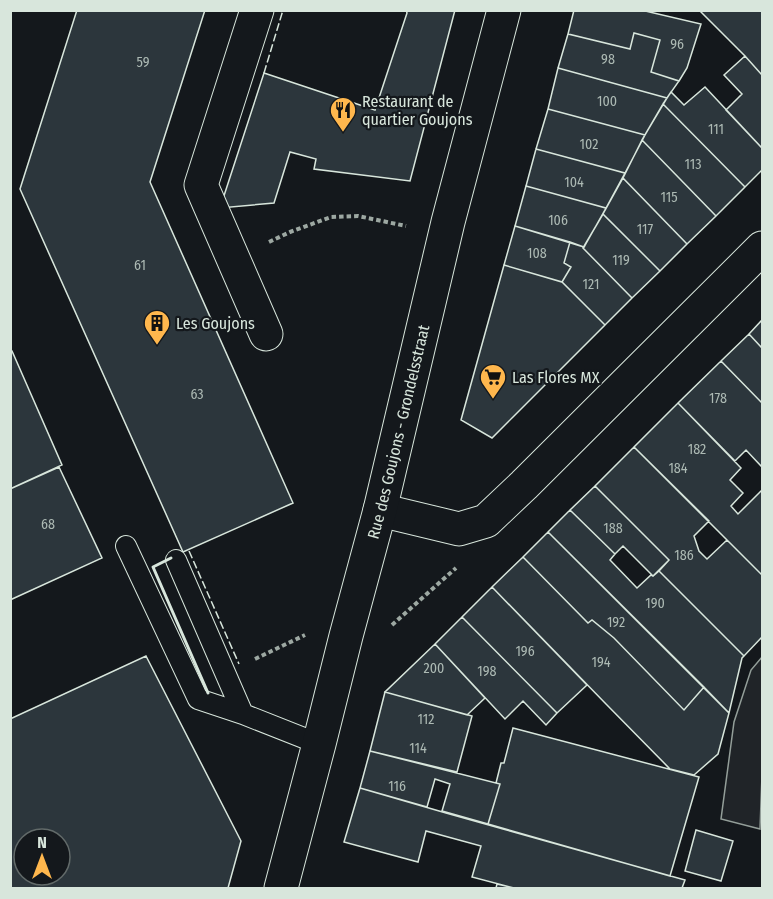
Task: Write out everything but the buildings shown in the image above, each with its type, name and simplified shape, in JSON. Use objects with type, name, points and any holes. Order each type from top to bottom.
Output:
[{"type":"street","points":[[256,10],[201,185],[266,334]]},
{"type":"street","name":"Rue des Goujons - Grondelsstraat","points":[[281,888],[380,510],[447,222],[504,10]]},
{"type":"street","points":[[380,510],[459,529],[486,521],[762,248]]},
{"type":"street","points":[[291,854],[305,888]]},
{"type":"lane","points":[[126,546],[198,699],[319,744]]},
{"type":"lane","points":[[176,560],[243,714]]},
{"type":"path","points":[[234,260],[290,232],[331,217],[358,216],[408,226]]},
{"type":"path","points":[[391,626],[455,571],[486,521]]},
{"type":"path","points":[[225,674],[318,629],[346,636]]},
{"type":"shaded area","points":[[762,657],[760,829],[721,819],[734,722],[751,670]]},
{"type":"fence","points":[[264,73],[283,10]]},
{"type":"fence","points":[[189,551],[239,664]]},
{"type":"wall","points":[[171,558],[153,567],[208,693]]},
{"type":"place","name":"Restaurant de quartier Goujons","points":[[343,133]]},
{"type":"place","name":"Les Goujons","points":[[157,346]]},
{"type":"place","name":"Las Flores MX","points":[[493,400]]}]
